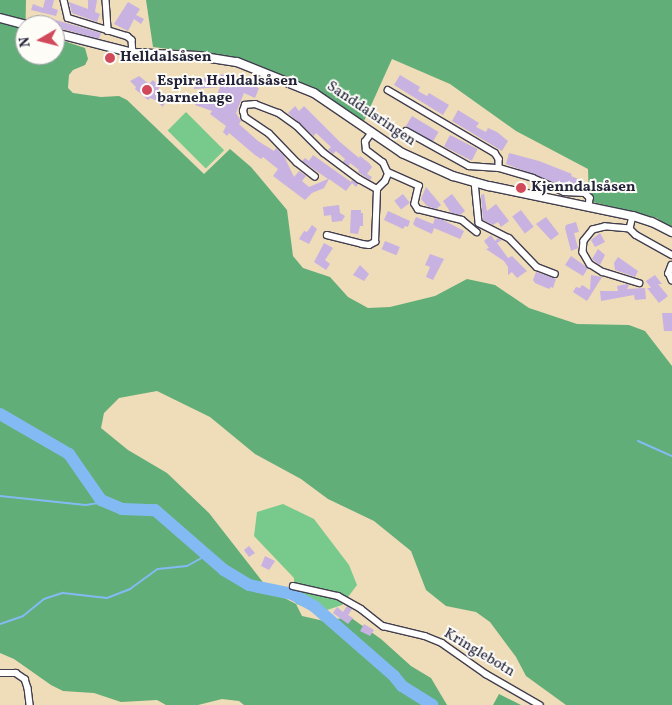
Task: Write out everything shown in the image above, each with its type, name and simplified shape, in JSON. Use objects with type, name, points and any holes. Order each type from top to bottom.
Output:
[{"type":"main road","points":[[0,18],[15,22]]},
{"type":"main road","name":"Sanddalsringen","points":[[65,36],[133,53],[213,57],[247,66],[320,96],[420,162],[475,182],[633,216],[652,222],[672,232]]},
{"type":"street","points":[[64,0],[68,18],[108,30],[132,40],[133,53]]},
{"type":"street","points":[[106,0],[108,30]]},
{"type":"street","name":"Sanddalsringen","points":[[388,90],[494,153],[499,159],[500,168]]},
{"type":"street","points":[[315,177],[297,164],[269,134],[245,118],[242,111],[245,105],[262,106],[288,118],[324,152],[358,179],[377,189]]},
{"type":"street","name":"Sanddalsringen","points":[[406,131],[469,166],[500,168],[533,178],[564,192],[584,193],[590,198],[589,207]]},
{"type":"street","points":[[372,132],[365,142],[366,150],[383,163],[388,172],[419,186],[415,204],[418,209],[462,220],[477,232]]},
{"type":"street","points":[[328,235],[362,244],[369,245],[375,242],[377,189],[386,181],[388,172]]},
{"type":"street","points":[[475,182],[479,223],[508,238],[537,267],[555,274]]},
{"type":"street","points":[[630,229],[633,216]]},
{"type":"street","points":[[639,283],[603,272],[590,264],[583,252],[587,236],[596,228],[630,229],[636,235],[672,255]]},
{"type":"street","points":[[672,265],[669,272],[672,280]]},
{"type":"street","name":"Kringlebotn","points":[[294,586],[338,596],[361,609],[383,626],[425,636],[442,643],[486,674],[540,705]]},
{"type":"street","points":[[0,673],[16,673],[25,679],[30,705]]},
{"type":"green space","points":[[0,0],[26,0],[26,15],[15,15],[15,65],[65,65],[65,41],[85,48],[88,59],[85,65],[73,70],[69,75],[68,88],[73,93],[101,97],[119,96],[127,100],[204,174],[230,149],[251,167],[287,210],[293,256],[303,268],[330,277],[348,297],[368,308],[390,307],[435,296],[467,279],[495,285],[529,308],[577,324],[629,325],[645,331],[672,366],[672,705],[566,705],[526,676],[516,657],[490,622],[476,612],[446,606],[426,590],[411,551],[374,521],[328,499],[301,479],[255,454],[210,417],[157,391],[119,398],[104,413],[101,428],[128,450],[167,473],[209,513],[269,590],[296,604],[302,616],[324,621],[350,617],[381,639],[411,666],[431,678],[447,705],[244,705],[239,701],[222,699],[198,705],[166,705],[157,700],[121,702],[94,693],[63,691],[51,685],[14,659],[0,653]]},
{"type":"green space","points":[[146,0],[672,0],[672,231],[657,218],[589,201],[588,169],[516,131],[450,84],[392,59],[364,121],[314,90],[239,58],[153,47]]},
{"type":"green space","points":[[186,112],[224,150],[206,169],[168,130]]},
{"type":"green space","points":[[283,504],[314,519],[349,565],[357,585],[342,605],[321,612],[296,604],[292,594],[294,578],[254,536],[257,512]]},
{"type":"green space","points":[[499,694],[521,705],[493,705]]},
{"type":"building","points":[[45,0],[54,0],[52,8],[58,10],[56,15],[52,15],[31,10],[33,4],[43,8]]},
{"type":"building","points":[[88,0],[97,0],[95,12],[100,14],[97,22],[72,13],[69,2],[88,9]]},
{"type":"building","points":[[128,2],[140,9],[136,15],[144,19],[141,24],[134,19],[128,31],[114,24]]},
{"type":"building","points":[[65,23],[101,33],[99,39],[65,30]]},
{"type":"building","points":[[221,74],[259,88],[255,98],[244,93],[236,113],[241,121],[239,124],[258,141],[274,151],[276,148],[284,156],[294,177],[299,171],[306,176],[302,181],[309,187],[328,179],[302,161],[305,158],[309,161],[313,155],[351,182],[352,180],[358,184],[356,187],[352,183],[346,191],[329,179],[324,188],[312,193],[305,200],[273,176],[278,169],[263,157],[261,159],[255,155],[229,133],[227,136],[223,132],[226,126],[210,114],[212,111],[195,105],[199,94],[215,100],[220,87],[194,89],[193,78],[220,77]]},
{"type":"building","points":[[400,75],[420,87],[418,91],[427,96],[429,93],[449,105],[443,115],[394,85]]},
{"type":"building","points":[[139,76],[149,84],[153,80],[160,87],[158,89],[167,98],[163,107],[155,100],[150,98],[148,100],[135,89],[136,87],[130,81]]},
{"type":"building","points":[[295,106],[299,111],[304,106],[340,142],[359,158],[360,156],[369,163],[372,167],[367,174],[372,177],[370,180],[358,172],[359,170],[350,163],[349,166],[343,162],[345,159],[336,151],[333,154],[328,150],[331,147],[316,133],[314,136],[288,113]]},
{"type":"building","points":[[458,110],[479,123],[476,127],[486,132],[488,128],[497,132],[508,141],[502,151],[452,121]]},
{"type":"building","points":[[412,116],[439,132],[432,142],[406,126]]},
{"type":"building","points":[[450,135],[478,149],[472,161],[444,147]]},
{"type":"building","points":[[509,153],[539,161],[572,174],[571,176],[583,181],[581,188],[565,187],[506,164]]},
{"type":"building","points":[[426,187],[441,205],[436,209],[427,206],[421,199]]},
{"type":"building","points":[[403,194],[410,203],[401,209],[394,201]]},
{"type":"building","points":[[452,194],[465,211],[460,215],[451,213],[443,201]]},
{"type":"building","points":[[484,194],[487,211],[496,204],[509,221],[501,227],[498,222],[493,225],[483,220],[481,195]]},
{"type":"building","points":[[339,205],[340,213],[345,216],[342,221],[332,222],[331,215],[324,216],[323,207]]},
{"type":"building","points":[[351,210],[361,210],[361,213],[363,213],[363,226],[360,226],[358,234],[350,233]]},
{"type":"building","points":[[521,210],[534,227],[525,233],[512,217]]},
{"type":"building","points":[[388,211],[410,221],[408,227],[405,226],[403,229],[384,220]]},
{"type":"building","points":[[416,217],[433,224],[435,218],[443,220],[464,231],[460,239],[434,228],[432,234],[413,224]]},
{"type":"building","points":[[546,217],[559,234],[551,240],[536,224]]},
{"type":"building","points":[[576,222],[579,232],[574,233],[578,248],[571,251],[565,228],[566,225]]},
{"type":"building","points":[[312,225],[317,229],[309,244],[299,239],[304,231],[307,232]]},
{"type":"building","points":[[600,233],[605,242],[595,247],[591,240]]},
{"type":"building","points":[[491,235],[495,241],[498,238],[502,240],[497,243],[508,258],[512,256],[527,271],[517,278],[512,272],[508,275],[508,267],[504,261],[486,249],[489,248],[484,241]]},
{"type":"building","points":[[385,241],[400,247],[396,255],[382,249]]},
{"type":"building","points":[[324,243],[333,248],[325,260],[330,264],[326,270],[314,262]]},
{"type":"building","points":[[598,249],[605,255],[600,265],[592,259]]},
{"type":"building","points":[[430,254],[444,259],[433,280],[426,277],[430,267],[425,265]]},
{"type":"building","points":[[571,256],[588,268],[583,276],[565,265]]},
{"type":"building","points":[[618,257],[638,271],[635,277],[615,270],[614,263]]},
{"type":"building","points":[[360,265],[369,274],[364,281],[353,275]]},
{"type":"building","points":[[536,272],[556,279],[553,288],[549,289],[535,283],[533,280]]},
{"type":"building","points":[[591,275],[602,277],[587,301],[573,292],[576,287],[580,288],[582,285],[590,290]]},
{"type":"building","points":[[655,275],[662,284],[658,284],[668,296],[659,303],[647,288],[651,288],[646,281]]},
{"type":"building","points":[[629,285],[627,289],[645,288],[646,299],[635,300],[634,295],[601,301],[600,291],[618,291],[617,286]]},
{"type":"building","points":[[662,313],[672,313],[672,331],[664,331]]},
{"type":"building","points":[[249,546],[255,553],[249,557],[244,550]]},
{"type":"building","points":[[265,556],[275,561],[269,570],[261,566]]},
{"type":"building","points":[[347,606],[352,609],[348,615],[353,618],[348,624],[333,613],[337,607],[343,612]]},
{"type":"building","points":[[364,624],[374,630],[370,636],[360,631]]},
{"type":"waterway","points":[[0,414],[69,454],[101,500],[122,509],[155,510],[224,570],[249,585],[292,594],[315,607],[394,676],[402,686],[432,705]]},
{"type":"waterway","points":[[638,441],[672,456]]},
{"type":"waterway","points":[[0,496],[86,505],[106,502]]},
{"type":"waterway","points":[[0,624],[23,616],[44,599],[63,593],[107,598],[130,589],[158,569],[187,566],[207,555]]},
{"type":"place","name":"Helldalsåsen","points":[[110,58]]},
{"type":"place","name":"Espira Helldalsåsen barnehage","points":[[147,90]]},
{"type":"place","name":"Kjenndalsåsen","points":[[521,188]]}]
